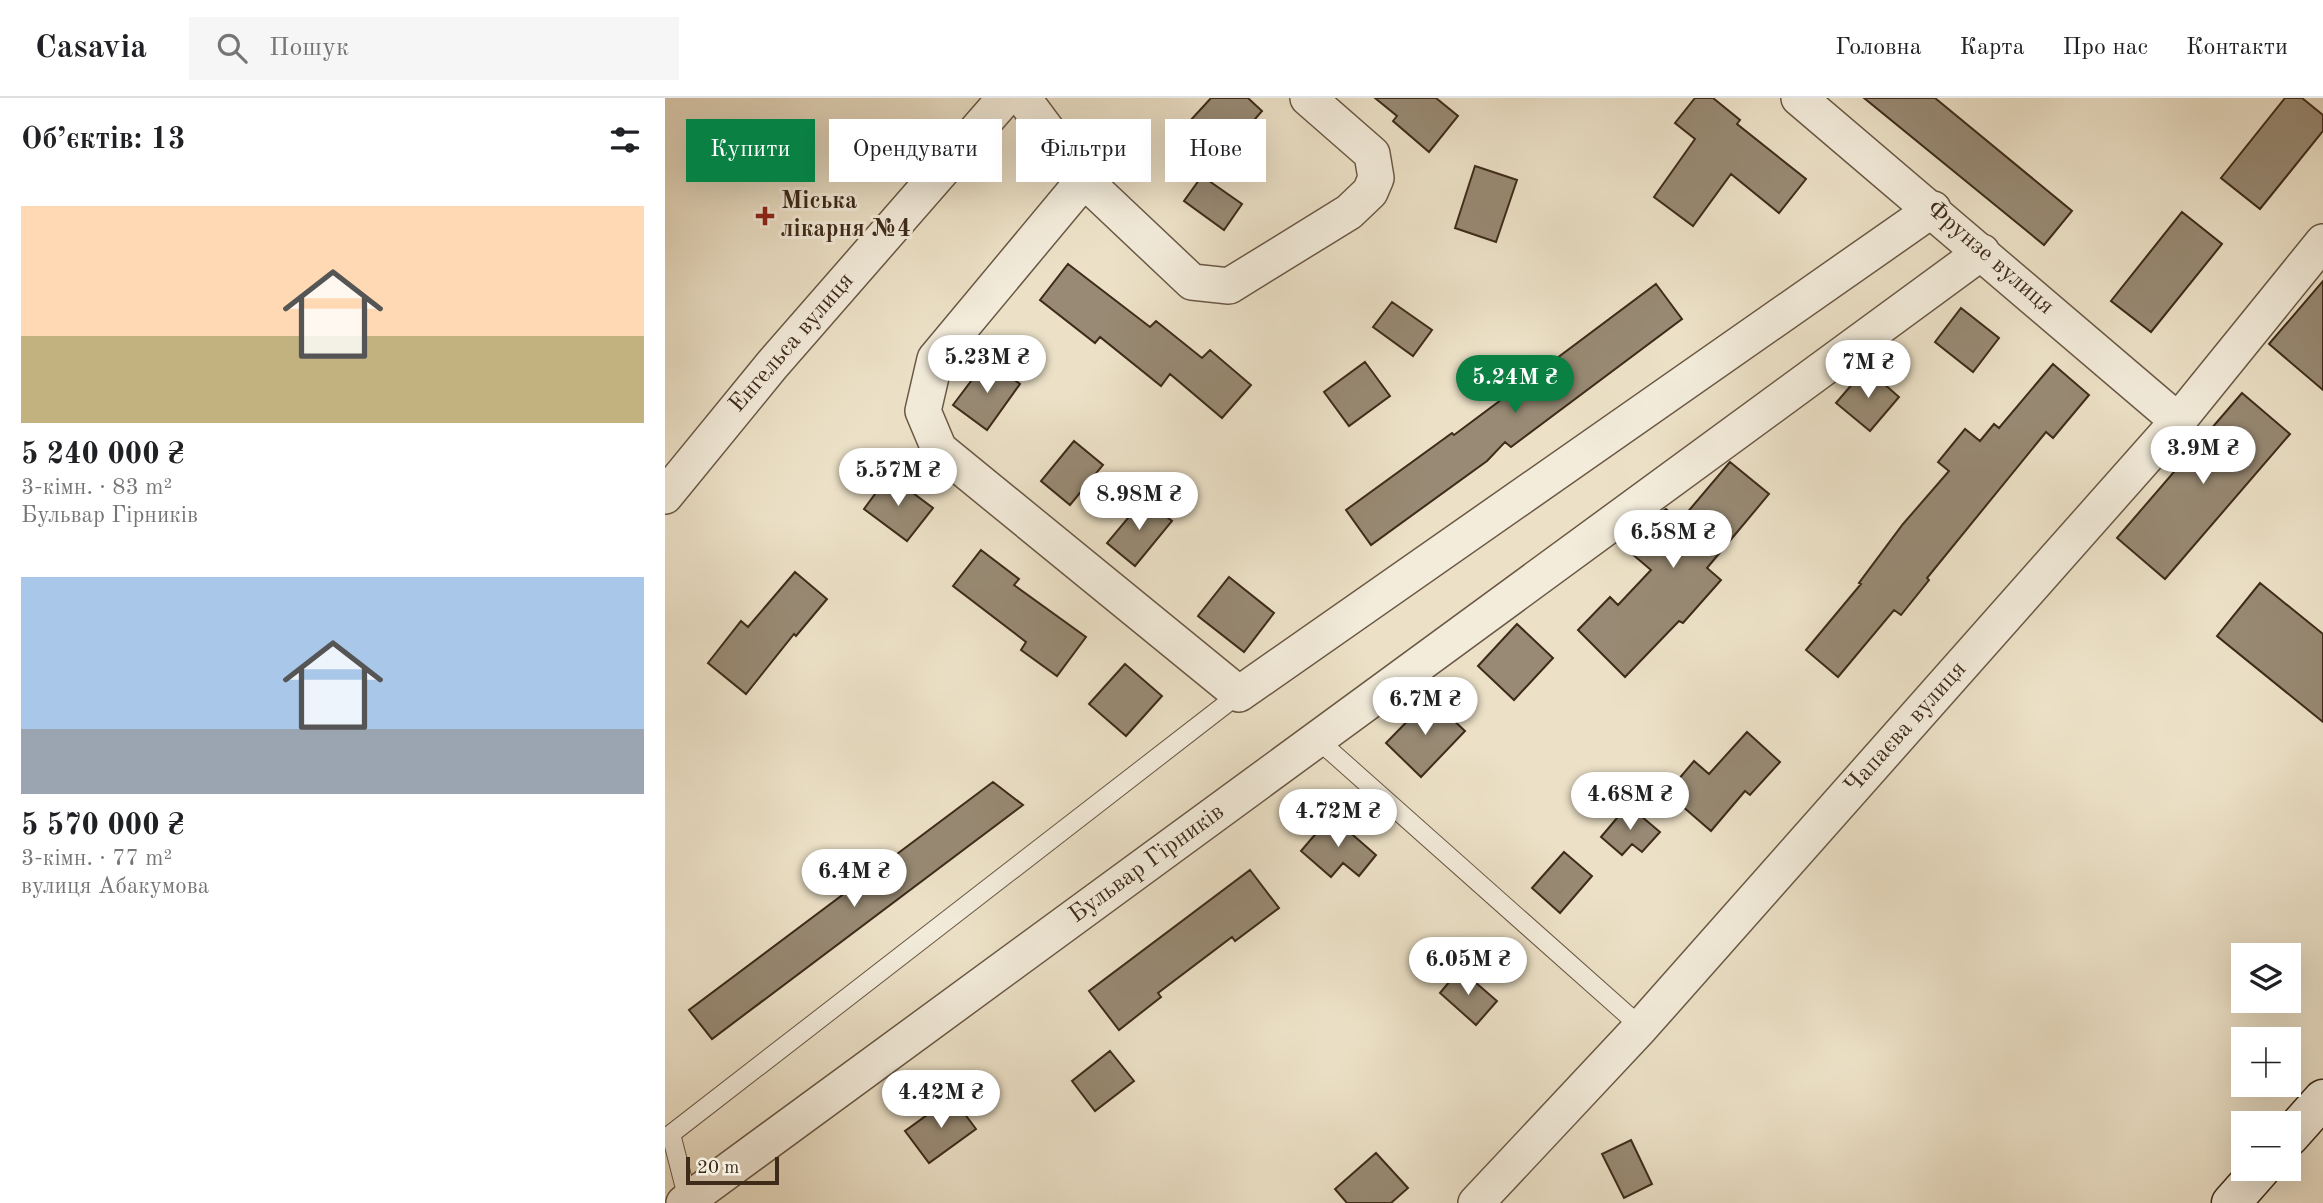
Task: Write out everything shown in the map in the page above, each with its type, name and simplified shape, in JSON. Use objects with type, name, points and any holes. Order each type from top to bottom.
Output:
[{"type":"street","name":"Енгельса вулиця","points":[[665,496],[772,365],[1006,98]]},
{"type":"street","points":[[1023,98],[1039,119]]},
{"type":"street","points":[[1086,182],[1192,282],[1229,286],[1349,212],[1370,192],[1376,178],[1372,154],[1308,98]]},
{"type":"street","name":"Фрунзе вулиця","points":[[1799,98],[1933,209],[2178,421]]},
{"type":"street","points":[[1082,182],[935,359],[923,411],[939,449],[1239,694],[1933,209]]},
{"type":"street","name":"Чапаєва вулиця","points":[[1476,1203],[1641,1027],[2178,421],[2323,242]]},
{"type":"street","name":"Бульвар Гірників","points":[[686,1202],[1982,252]]},
{"type":"street","points":[[2301,1124],[2323,1099]]},
{"type":"street","points":[[2231,1203],[2250,1181]]},
{"type":"lane","points":[[686,1202],[671,1134],[1239,694]]},
{"type":"lane","points":[[1317,739],[1641,1027]]},
{"type":"building","points":[[1211,98],[1248,98],[1262,111],[1255,119],[1192,119]]},
{"type":"building","points":[[1375,98],[1436,98],[1458,116],[1429,152],[1393,121],[1397,116]]},
{"type":"building","points":[[1695,98],[1713,98],[1740,120],[1737,124],[1806,179],[1779,213],[1731,174],[1693,226],[1654,197],[1695,139],[1675,123]]},
{"type":"building","points":[[1864,98],[1935,98],[2072,211],[2044,245]]},
{"type":"building","points":[[2285,98],[2302,98],[2323,115],[2323,131],[2260,209],[2221,178]]},
{"type":"building","points":[[1475,166],[1517,180],[1496,242],[1455,228]]},
{"type":"building","points":[[1198,182],[1211,182],[1242,204],[1224,230],[1184,201]]},
{"type":"building","points":[[2182,212],[2222,244],[2151,332],[2111,301]]},
{"type":"building","points":[[1068,264],[1150,327],[1156,321],[1202,358],[1210,350],[1251,385],[1222,418],[1170,374],[1161,386],[1100,337],[1095,343],[1040,300]]},
{"type":"building","points":[[2323,281],[2323,390],[2269,344]]},
{"type":"building","points":[[1656,284],[1682,319],[1511,447],[1505,442],[1487,461],[1371,545],[1346,510],[1452,433],[1454,435]]},
{"type":"building","points":[[1392,302],[1432,330],[1413,356],[1373,327]]},
{"type":"building","points":[[1961,308],[1999,338],[1973,372],[1935,342]]},
{"type":"building","points":[[987,360],[1020,384],[987,430],[953,405]]},
{"type":"building","points":[[1365,362],[1390,396],[1349,426],[1324,392]]},
{"type":"building","points":[[2053,364],[2089,395],[2053,438],[2046,432],[1927,578],[1929,580],[1901,615],[1894,610],[1838,677],[1806,650],[1861,584],[1859,583],[1903,524],[1949,471],[1938,462],[1965,429],[1980,441],[1994,424],[1999,428]]},
{"type":"building","points":[[1866,368],[1899,397],[1870,431],[1836,403]]},
{"type":"building","points":[[2242,393],[2290,434],[2165,579],[2117,538]]},
{"type":"building","points":[[1074,441],[1103,465],[1070,505],[1041,481]]},
{"type":"building","points":[[1730,462],[1769,494],[1707,568],[1721,580],[1683,623],[1679,621],[1625,677],[1578,630],[1610,597],[1618,605],[1651,570],[1625,548],[1648,521],[1666,509],[1680,521]]},
{"type":"building","points":[[889,475],[933,508],[907,541],[864,509]]},
{"type":"building","points":[[1144,499],[1172,521],[1135,566],[1107,543]]},
{"type":"building","points":[[981,550],[1019,579],[1014,585],[1086,637],[1057,676],[1021,650],[1026,642],[953,586]]},
{"type":"building","points":[[795,572],[827,599],[796,636],[794,634],[746,694],[708,663],[741,621],[748,627]]},
{"type":"building","points":[[1229,577],[1274,613],[1244,652],[1198,616]]},
{"type":"building","points":[[2260,583],[2323,634],[2323,722],[2217,636]]},
{"type":"building","points":[[1517,624],[1553,658],[1514,700],[1478,666]]},
{"type":"building","points":[[1125,664],[1162,696],[1126,736],[1089,704]]},
{"type":"building","points":[[1430,698],[1465,731],[1421,777],[1386,743]]},
{"type":"building","points":[[1747,732],[1780,762],[1750,795],[1745,791],[1711,831],[1667,793],[1694,761],[1709,774]]},
{"type":"building","points":[[993,782],[1023,805],[712,1039],[689,1010]]},
{"type":"building","points":[[1628,805],[1660,832],[1642,852],[1632,844],[1622,855],[1601,837]]},
{"type":"building","points":[[1331,816],[1376,855],[1359,876],[1343,863],[1331,877],[1301,851]]},
{"type":"building","points":[[1564,852],[1592,876],[1560,913],[1532,888]]},
{"type":"building","points":[[1250,870],[1279,908],[1235,941],[1232,937],[1158,993],[1161,997],[1119,1030],[1089,991]]},
{"type":"building","points":[[1460,969],[1497,1001],[1476,1025],[1440,993]]},
{"type":"building","points":[[1110,1051],[1134,1081],[1095,1111],[1072,1081]]},
{"type":"building","points":[[952,1097],[976,1129],[929,1163],[905,1131]]},
{"type":"building","points":[[1631,1140],[1652,1184],[1624,1198],[1602,1154]]},
{"type":"building","points":[[1376,1153],[1408,1188],[1391,1203],[1347,1203],[1335,1189]]},
{"type":"place","name":"Міська лікарня №4","points":[[765,216]]}]
